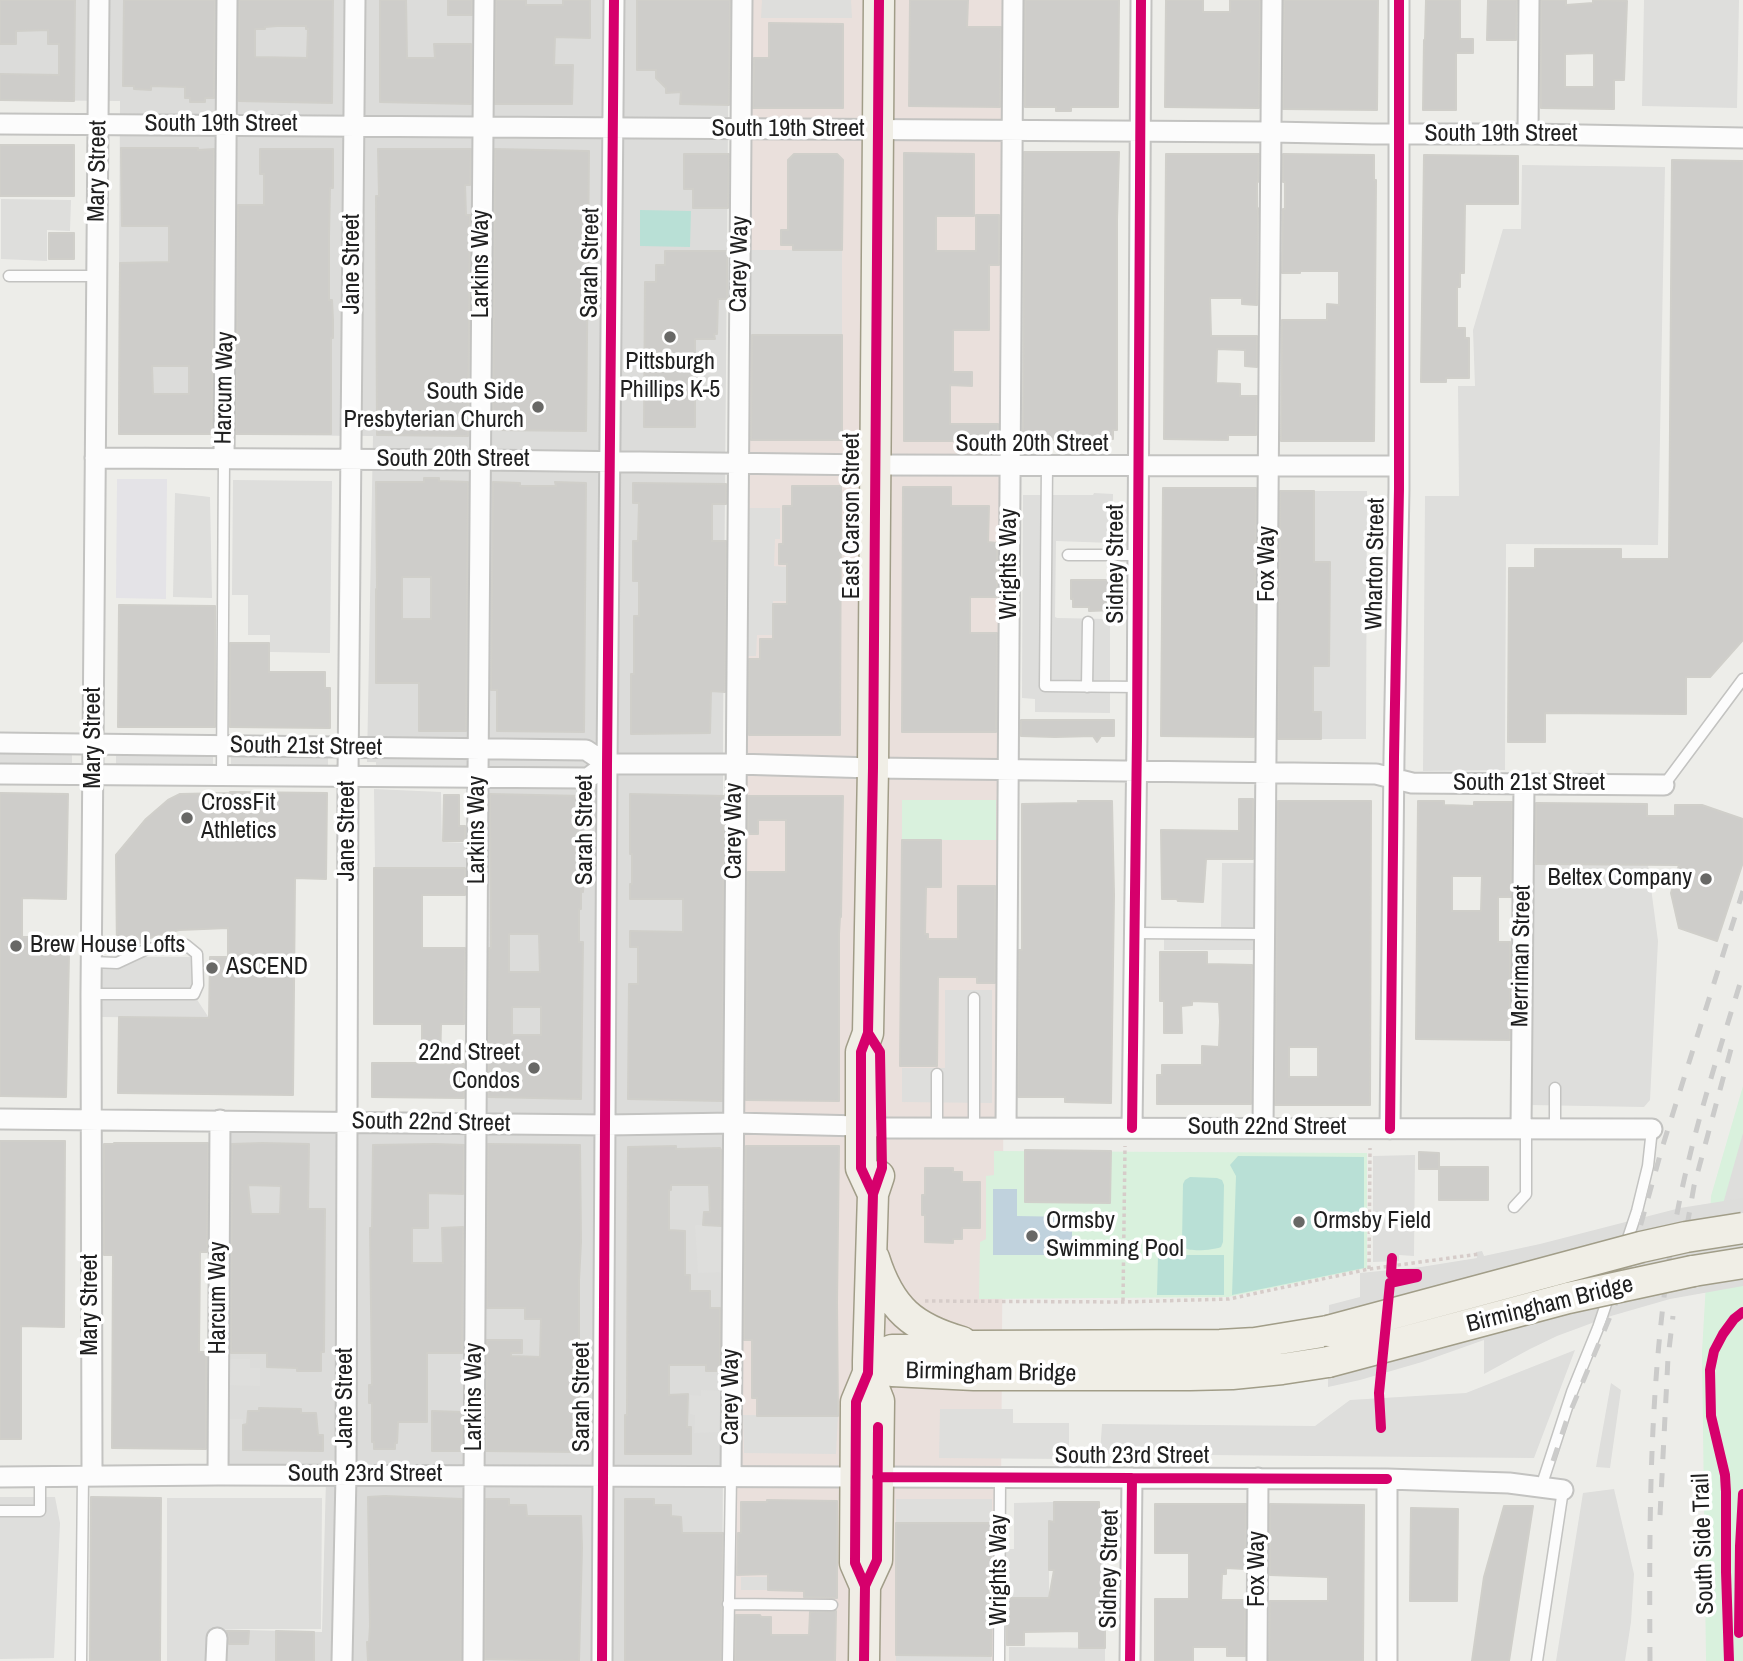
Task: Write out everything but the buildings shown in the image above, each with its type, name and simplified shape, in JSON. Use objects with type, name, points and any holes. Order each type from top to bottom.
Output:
[{"type":"main road","name":"East Carson Street","points":[[866,1477],[856,1402],[868,1367],[873,1194],[882,1168],[871,1127],[880,1052],[868,1033],[873,768],[879,0]]},
{"type":"main road","name":"Birmingham Bridge","points":[[973,1360],[1281,1340],[1328,1331],[1641,1247],[1743,1228]]},
{"type":"main road","points":[[871,1246],[883,1282],[899,1308],[910,1319],[941,1336],[973,1360],[944,1383],[903,1388],[887,1404],[878,1427]]},
{"type":"main road","name":"Birmingham Bridge","points":[[868,1367],[892,1350],[929,1350],[973,1360],[1190,1376],[1282,1369],[1328,1362],[1568,1298],[1743,1263]]},
{"type":"main road","name":"East Carson Street","points":[[864,1661],[865,1586],[855,1563],[866,1477],[878,1427],[879,1401],[868,1367]]},
{"type":"street","name":"Mary Street","points":[[87,1476],[99,0]]},
{"type":"street","name":"Harcum Way","points":[[224,459],[228,0]]},
{"type":"street","name":"Jane Street","points":[[342,1661],[346,1476],[348,776],[355,0]]},
{"type":"street","name":"Larkins Way","points":[[473,1661],[484,0]]},
{"type":"street","name":"Sarah Street","points":[[602,1661],[614,0]]},
{"type":"street","name":"Carey Way","points":[[731,1477],[742,0]]},
{"type":"street","name":"Wrights Way","points":[[1006,1128],[1013,0]]},
{"type":"street","name":"Sidney Street","points":[[1128,1137],[1136,771],[1142,0]]},
{"type":"street","name":"Fox Way","points":[[1263,1128],[1272,0]]},
{"type":"street","name":"Wharton Street","points":[[1390,1129],[1398,466],[1399,0]]},
{"type":"street","points":[[1528,134],[1529,0]]},
{"type":"street","name":"South 19th Street","points":[[0,124],[1528,134],[1743,138]]},
{"type":"street","name":"South 20th Street","points":[[95,458],[1138,467],[1398,466]]},
{"type":"street","name":"South 21st Street","points":[[0,743],[586,750],[607,764],[1376,774],[1412,783],[1664,785]]},
{"type":"street","name":"South 21st Street","points":[[0,774],[588,778],[607,764]]},
{"type":"street","name":"Merriman Street","points":[[1523,1129],[1524,784]]},
{"type":"street","name":"South 22nd Street","points":[[0,1119],[1006,1128],[1128,1137],[1263,1128],[1652,1129]]},
{"type":"street","name":"Harcum Way","points":[[218,1475],[220,1121]]},
{"type":"street","name":"South 23rd Street","points":[[0,1476],[1387,1479],[1509,1483],[1563,1490]]},
{"type":"street","name":"Sidney Street","points":[[1130,1661],[1132,1478]]},
{"type":"street","name":"Fox Way","points":[[1257,1661],[1258,1478]]},
{"type":"street","points":[[1387,1479],[1387,1661]]},
{"type":"street","points":[[216,1661],[217,1638]]},
{"type":"lane","points":[[9,276],[96,276]]},
{"type":"lane","name":"Harcum Way","points":[[222,776],[224,459]]},
{"type":"lane","points":[[1047,466],[1045,686],[1137,687]]},
{"type":"lane","points":[[1068,555],[1138,555]]},
{"type":"lane","points":[[1087,687],[1088,622]]},
{"type":"lane","points":[[1664,785],[1743,679]]},
{"type":"lane","points":[[1134,933],[1265,934]]},
{"type":"lane","points":[[91,962],[117,963],[147,949],[186,945],[197,954],[198,985],[194,994],[91,994]]},
{"type":"lane","points":[[974,998],[974,1128]]},
{"type":"lane","points":[[937,1074],[937,1128]]},
{"type":"lane","points":[[1555,1088],[1555,1129]]},
{"type":"lane","points":[[1514,1207],[1526,1195],[1523,1129]]},
{"type":"lane","points":[[1541,1487],[1637,1211],[1648,1166],[1652,1129]]},
{"type":"lane","points":[[0,1511],[40,1511],[40,1476]]},
{"type":"lane","name":"Mary Street","points":[[81,1661],[87,1476]]},
{"type":"lane","name":"Carey Way","points":[[727,1661],[731,1477]]},
{"type":"lane","name":"Wrights Way","points":[[999,1661],[1000,1478]]},
{"type":"lane","points":[[1537,1661],[1563,1490]]},
{"type":"lane","points":[[728,1604],[832,1605]]},
{"type":"path","points":[[1123,1302],[1128,1137]]},
{"type":"path","points":[[1369,1269],[1370,1148]]},
{"type":"path","points":[[1391,1270],[1479,1254]]},
{"type":"path","points":[[913,1301],[1123,1302],[1229,1299],[1369,1269],[1417,1275]]},
{"type":"path","points":[[1391,1270],[1403,1280]]},
{"type":"path","points":[[1388,1297],[1391,1270]]},
{"type":"shaded area","points":[[0,0],[729,0],[723,734],[722,1661],[207,1661],[207,1629],[322,1632],[326,1479],[218,1476],[221,1125],[470,1129],[471,764],[367,762],[373,436],[118,434],[120,101],[0,100]]},
{"type":"shaded area","points":[[741,0],[1006,0],[1000,1661],[730,1661]]},
{"type":"shaded area","points":[[762,0],[851,0],[852,18],[761,18]]},
{"type":"shaded area","points":[[1644,0],[1739,0],[1737,108],[1642,106]]},
{"type":"shaded area","points":[[1522,165],[1665,167],[1658,545],[1506,544],[1505,770],[1423,771],[1425,496],[1459,496],[1458,386],[1475,386],[1473,330],[1503,229],[1521,229]]},
{"type":"shaded area","points":[[1,199],[71,200],[70,231],[47,230],[47,261],[1,259]]},
{"type":"shaded area","points":[[640,210],[691,211],[690,247],[640,246]]},
{"type":"shaded area","points":[[746,250],[842,250],[842,335],[745,335]]},
{"type":"shaded area","points":[[117,479],[167,479],[166,599],[116,598]]},
{"type":"shaded area","points":[[233,480],[332,481],[330,653],[270,652],[270,635],[248,635],[248,595],[232,595]]},
{"type":"shaded area","points":[[1314,491],[1367,491],[1366,739],[1321,739],[1321,712],[1313,712],[1313,666],[1329,666],[1330,563],[1314,562]]},
{"type":"shaded area","points":[[175,493],[210,497],[212,598],[173,597]]},
{"type":"shaded area","points":[[1113,494],[1112,543],[1056,541],[1055,617],[1110,619],[1110,713],[1035,712],[1035,699],[1022,698],[1023,495]]},
{"type":"shaded area","points":[[746,508],[780,508],[780,539],[775,539],[774,566],[786,567],[786,601],[773,601],[773,635],[757,635],[756,656],[746,656]]},
{"type":"shaded area","points":[[0,750],[72,750],[72,767],[0,767]]},
{"type":"shaded area","points":[[116,753],[213,753],[213,768],[116,767]]},
{"type":"shaded area","points":[[231,753],[328,754],[328,769],[231,769]]},
{"type":"shaded area","points":[[485,755],[586,755],[586,769],[485,769]]},
{"type":"shaded area","points":[[376,756],[470,756],[470,771],[376,771]]},
{"type":"shaded area","points":[[374,789],[441,792],[442,842],[469,843],[469,867],[375,867]]},
{"type":"shaded area","points":[[1222,863],[1255,863],[1255,950],[1164,950],[1164,927],[1221,927]]},
{"type":"shaded area","points":[[1533,864],[1648,865],[1658,941],[1650,1100],[1644,1107],[1530,1105]]},
{"type":"shaded area","points":[[138,957],[193,957],[194,995],[209,1018],[100,1017],[101,969],[117,969]]},
{"type":"shaded area","points":[[945,990],[992,990],[992,1103],[902,1102],[902,1068],[945,1068]]},
{"type":"shaded area","points":[[1743,1133],[1743,1263],[1708,1257]]},
{"type":"shaded area","points":[[1415,1155],[1414,1256],[1399,1255],[1399,1261],[1373,1262],[1373,1156]]},
{"type":"shaded area","name":"Ormsby Field","points":[[1238,1156],[1364,1157],[1364,1268],[1232,1295],[1236,1176],[1230,1165]]},
{"type":"shaded area","points":[[1190,1177],[1222,1180],[1221,1247],[1192,1250],[1185,1248],[1182,1243],[1183,1184]]},
{"type":"shaded area","name":"Ormsby Swimming Pool","points":[[993,1189],[1017,1189],[1017,1216],[1072,1217],[1072,1255],[993,1255]]},
{"type":"shaded area","points":[[726,1224],[727,1272],[698,1273],[695,1225]]},
{"type":"shaded area","points":[[1158,1255],[1224,1255],[1224,1295],[1157,1295]]},
{"type":"shaded area","points":[[1575,1350],[1534,1458],[1100,1454],[1102,1424],[1315,1426],[1350,1400],[1466,1393]]},
{"type":"shaded area","points":[[226,1359],[250,1359],[250,1368],[260,1368],[260,1386],[226,1385]]},
{"type":"shaded area","points":[[1611,1383],[1621,1390],[1610,1468],[1596,1467]]},
{"type":"shaded area","points":[[701,1390],[723,1391],[723,1432],[694,1433],[695,1415],[690,1414],[690,1395],[701,1396]]},
{"type":"shaded area","points":[[940,1409],[1013,1409],[1013,1423],[1069,1423],[1069,1459],[939,1458]]},
{"type":"shaded area","points":[[743,1415],[838,1416],[836,1454],[744,1453]]},
{"type":"shaded area","points":[[227,1419],[243,1419],[243,1450],[227,1450]]},
{"type":"shaded area","points":[[1614,1489],[1634,1574],[1625,1661],[1556,1661],[1583,1493]]},
{"type":"shaded area","points":[[0,1497],[55,1497],[60,1523],[54,1658],[0,1659]]},
{"type":"shaded area","points":[[167,1498],[322,1498],[321,1629],[208,1629],[207,1661],[167,1661]]},
{"type":"shaded area","points":[[896,1499],[992,1499],[992,1523],[896,1523]]},
{"type":"shaded area","points":[[1054,1502],[1054,1521],[1049,1522],[1049,1597],[1000,1597],[999,1549],[1014,1549],[1014,1503]]},
{"type":"shaded area","points":[[741,1577],[768,1577],[768,1590],[741,1590]]},
{"type":"shaded area","points":[[1009,1647],[1105,1648],[1105,1661],[1009,1661]]},
{"type":"shaded area","points":[[896,1655],[991,1656],[991,1661],[896,1661]]},
{"type":"green space","points":[[902,800],[996,800],[996,840],[902,840]]},
{"type":"green space","points":[[1743,1086],[1743,1661],[1706,1661],[1702,1352],[1711,1196]]},
{"type":"green space","points":[[994,1151],[1367,1153],[1367,1268],[1228,1297],[979,1299],[980,1242],[986,1239],[986,1176],[994,1175]]},
{"type":"pier","points":[[1743,1198],[1743,1286],[1670,1299],[1611,1316],[1557,1336],[1484,1374],[1484,1340],[1422,1362],[1328,1387],[1329,1305],[1360,1297],[1360,1273],[1477,1258],[1476,1252],[1482,1251],[1484,1256],[1680,1208]]},
{"type":"railway","points":[[1553,1461],[1566,1422],[1629,1267],[1662,1148],[1743,891]]},
{"type":"railway","points":[[1650,1661],[1653,1424],[1663,1306],[1671,1247],[1688,1162],[1743,974]]},
{"type":"railway","points":[[1687,1226],[1694,1186],[1731,1049]]},
{"type":"railway","points":[[1660,1515],[1668,1358],[1673,1316]]},
{"type":"cycle path","points":[[602,1661],[614,0]]},
{"type":"cycle path","points":[[873,1194],[861,1168],[861,1052],[868,1033],[873,768],[879,0]]},
{"type":"cycle path","points":[[1132,1128],[1141,0]]},
{"type":"cycle path","points":[[1390,1129],[1399,489],[1399,0]]},
{"type":"cycle path","points":[[865,1586],[855,1563],[856,1402],[868,1373],[873,1194],[882,1168],[880,1052],[868,1033]]},
{"type":"cycle path","points":[[1381,1428],[1379,1393],[1390,1283],[1417,1277],[1417,1274],[1391,1274],[1392,1258]]},
{"type":"cycle path","name":"South Side Trail","points":[[1729,1661],[1725,1475],[1711,1416],[1710,1370],[1714,1351],[1723,1334],[1743,1312]]},
{"type":"cycle path","points":[[864,1661],[865,1586],[877,1560],[878,1427]]},
{"type":"cycle path","points":[[877,1477],[1387,1479]]},
{"type":"cycle path","points":[[1130,1661],[1132,1478]]},
{"type":"cycle path","points":[[1739,1633],[1743,1494]]},
{"type":"place","name":"Pittsburgh Phillips K-5","points":[[670,337]]},
{"type":"place","name":"South Side Presbyterian Church","points":[[538,407]]},
{"type":"place","name":"CrossFit Athletics","points":[[187,818]]},
{"type":"place","name":"Beltex Company","points":[[1706,879]]},
{"type":"place","name":"Brew House Lofts","points":[[16,946]]},
{"type":"place","name":"ASCEND","points":[[212,968]]},
{"type":"place","name":"22nd Street Condos","points":[[534,1068]]},
{"type":"place","name":"Ormsby Field","points":[[1299,1222]]},
{"type":"place","name":"Ormsby Swimming Pool","points":[[1032,1236]]}]
